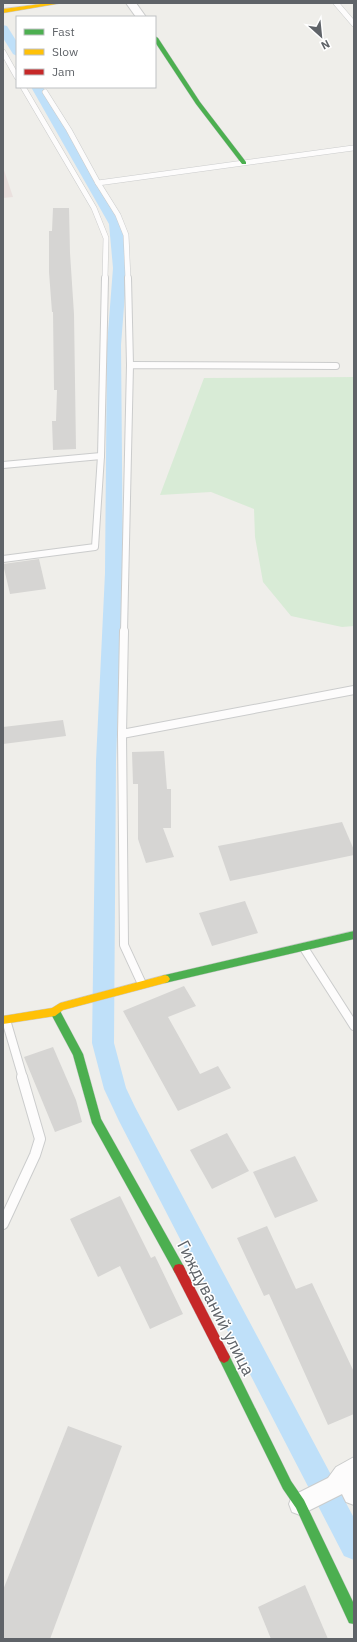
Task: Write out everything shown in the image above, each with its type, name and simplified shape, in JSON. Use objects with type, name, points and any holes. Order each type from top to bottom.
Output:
[{"type":"street","points":[[3,12],[58,3]]},
{"type":"street","points":[[131,3],[140,16]]},
{"type":"street","points":[[156,40],[198,103],[244,163]]},
{"type":"street","points":[[4,1020],[57,1010],[142,984],[354,935]]},
{"type":"street","name":"Гиждуваний улица","points":[[57,1010],[78,1054],[96,1120],[189,1287],[287,1486],[302,1502],[354,1618]]},
{"type":"street","points":[[302,1502],[347,1481]]},
{"type":"lane","points":[[336,3],[354,24]]},
{"type":"lane","points":[[3,52],[16,75]]},
{"type":"lane","points":[[3,559],[95,547],[101,456],[106,238],[94,208],[23,88]]},
{"type":"lane","points":[[46,92],[98,183],[118,214],[126,236],[130,365],[122,734],[124,945],[142,984]]},
{"type":"lane","points":[[98,183],[353,148]]},
{"type":"lane","points":[[130,365],[336,366]]},
{"type":"lane","points":[[3,465],[101,456]]},
{"type":"lane","points":[[122,734],[354,690]]},
{"type":"lane","points":[[303,947],[354,1026]]},
{"type":"lane","points":[[3,1224],[35,1155],[40,1139],[4,1020]]},
{"type":"shaded area","points":[[3,167],[13,197],[3,198]]},
{"type":"green space","points":[[354,377],[354,626],[342,627],[291,616],[263,582],[255,537],[254,509],[211,492],[160,495],[204,378]]},
{"type":"building","points":[[53,208],[69,208],[74,314],[76,449],[53,450],[52,421],[56,421],[57,390],[54,390],[53,312],[49,272],[49,231],[52,231]]},
{"type":"building","points":[[39,559],[46,589],[10,594],[3,564]]},
{"type":"building","points":[[63,720],[66,736],[3,744],[3,727]]},
{"type":"building","points":[[164,751],[167,789],[171,789],[171,828],[163,828],[174,857],[146,863],[138,839],[138,784],[133,784],[132,752]]},
{"type":"building","points":[[342,822],[354,850],[354,855],[230,881],[218,846]]},
{"type":"building","points":[[245,901],[258,933],[212,946],[199,913]]},
{"type":"building","points":[[184,986],[196,1006],[168,1017],[200,1074],[218,1066],[231,1088],[178,1111],[123,1011]]},
{"type":"building","points":[[53,1047],[76,1100],[82,1122],[55,1132],[24,1057]]},
{"type":"building","points":[[227,1133],[249,1171],[212,1189],[190,1150]]},
{"type":"building","points":[[295,1156],[318,1201],[275,1218],[253,1172]]},
{"type":"building","points":[[120,1196],[151,1258],[155,1256],[183,1314],[150,1329],[120,1266],[98,1277],[70,1219]]},
{"type":"building","points":[[267,1226],[296,1289],[312,1283],[354,1372],[354,1414],[328,1425],[269,1294],[264,1296],[237,1238]]},
{"type":"building","points":[[68,1426],[122,1446],[50,1639],[3,1639],[3,1590]]},
{"type":"building","points":[[305,1585],[328,1639],[271,1639],[258,1607]]},
{"type":"waterway","points":[[3,28],[16,50]]},
{"type":"waterway","points":[[38,88],[116,224],[120,268],[114,345],[114,573],[106,761],[103,1043],[115,1089],[127,1114],[354,1546]]},
{"type":"traffic: fast","points":[[156,40],[198,103],[244,163]]},
{"type":"traffic: fast","points":[[165,979],[354,935]]},
{"type":"traffic: fast","points":[[55,1012],[78,1054],[96,1120],[179,1269]]},
{"type":"traffic: fast","points":[[224,1357],[287,1485],[300,1504],[354,1618]]},
{"type":"traffic: slow","points":[[3,11],[59,3]]},
{"type":"traffic: slow","points":[[3,1020],[55,1012],[60,1007],[165,979]]},
{"type":"traffic: jam","points":[[179,1269],[224,1357]]}]
